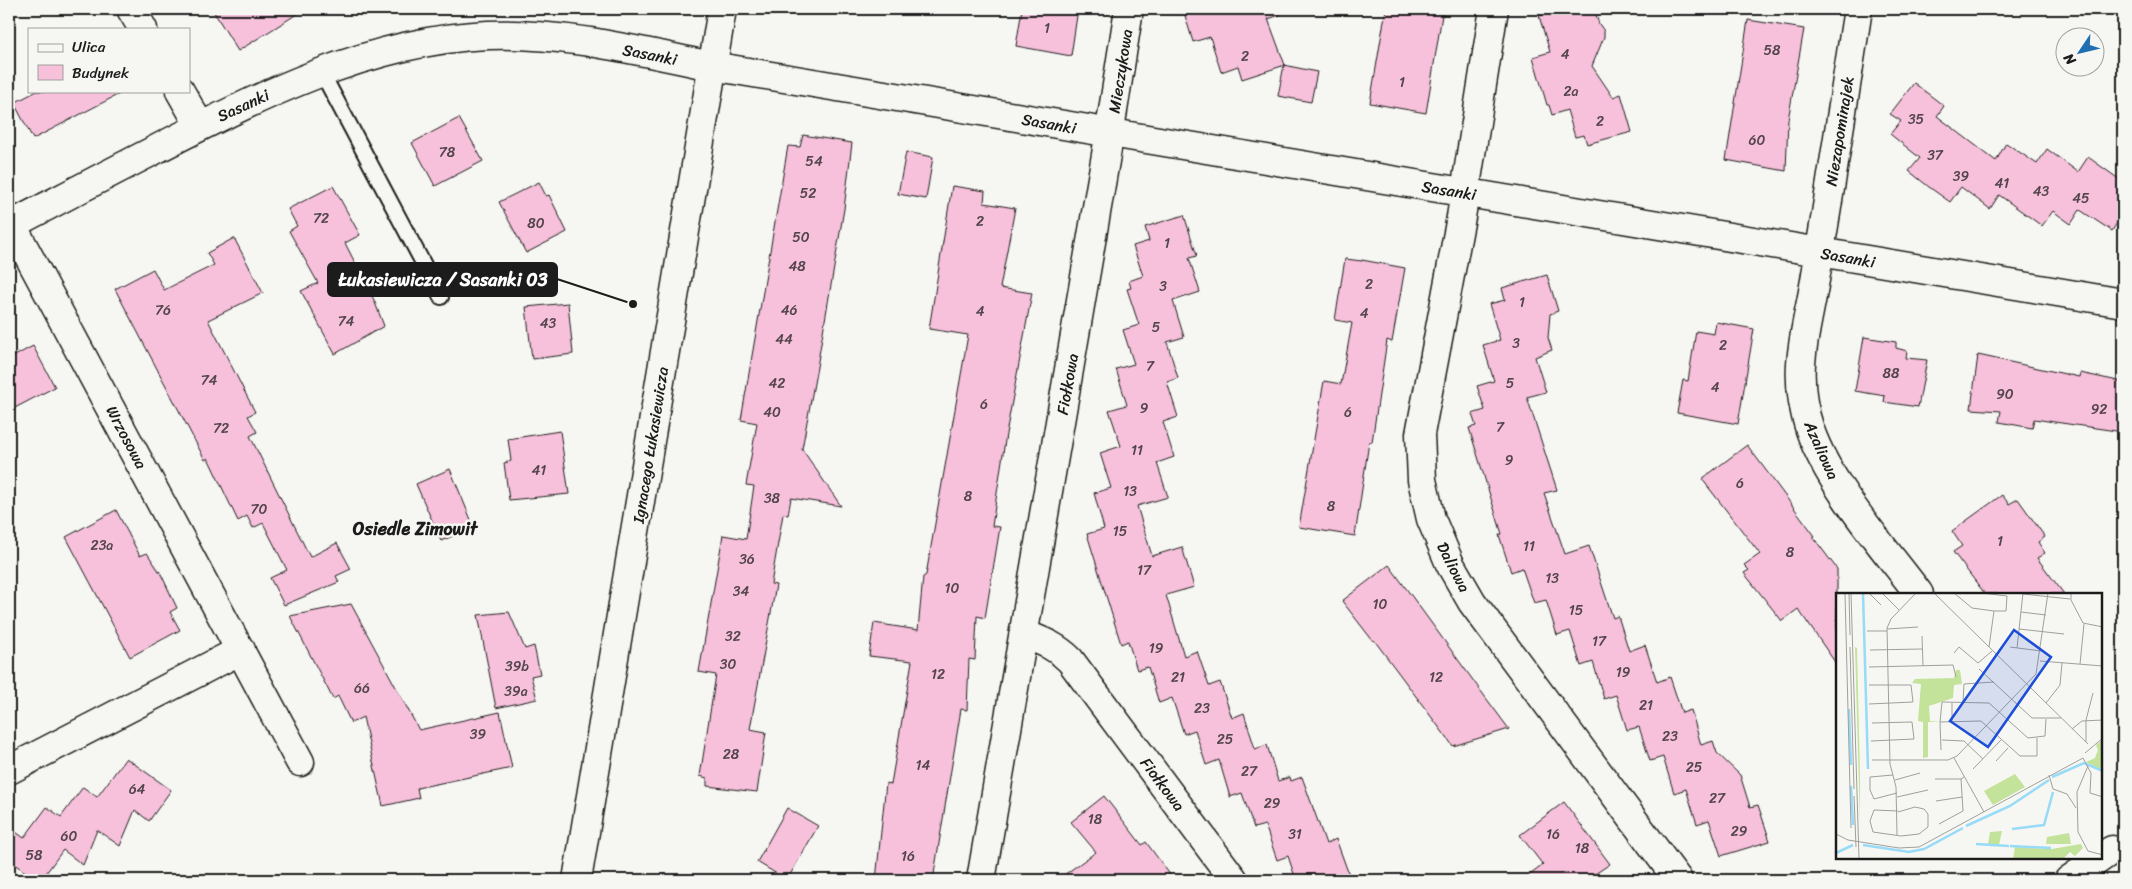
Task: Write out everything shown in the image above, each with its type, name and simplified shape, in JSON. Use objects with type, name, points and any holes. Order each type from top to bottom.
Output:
[{"type":"street","points":[[131,9],[142,28]]},
{"type":"street","name":"Ignacego Łukasiewicza","points":[[578,880],[722,9]]},
{"type":"street","name":"Mieczykowa","points":[[1110,133],[1129,9]]},
{"type":"street","points":[[1465,192],[1494,9]]},
{"type":"street","name":"Niezapominajek","points":[[1819,252],[1858,9]]},
{"type":"street","name":"Sasanki","points":[[10,226],[200,126],[272,91],[404,47],[444,38],[530,35],[628,49],[712,66],[2123,303]]},
{"type":"street","points":[[181,92],[200,126]]},
{"type":"street","name":"Fiołkowa","points":[[981,880],[1110,133]]},
{"type":"street","name":"Daliowa","points":[[1465,192],[1420,434],[1422,480],[1431,519],[1450,564],[1472,602],[1678,880]]},
{"type":"street","name":"Wrzosowa","points":[[10,226],[300,762]]},
{"type":"street","name":"Azaliowa","points":[[1819,252],[1802,339],[1800,370],[1803,402],[1810,430],[1825,464],[1842,491],[1918,593]]},
{"type":"street","name":"Fiołkowa","points":[[1024,634],[1048,643],[1060,650],[1070,660],[1234,880]]},
{"type":"street","points":[[9,770],[241,650]]},
{"type":"street","points":[[2069,880],[2098,859]]},
{"type":"lane","points":[[322,73],[441,297]]},
{"type":"building","points":[[212,9],[305,9],[238,51]]},
{"type":"building","points":[[1022,9],[1078,9],[1071,56],[1016,46]]},
{"type":"building","points":[[1183,9],[1279,9],[1280,15],[1268,19],[1285,65],[1242,79],[1238,66],[1221,72],[1210,37],[1193,42]]},
{"type":"building","points":[[1386,9],[1443,9],[1426,113],[1370,103]]},
{"type":"building","points":[[1563,9],[1594,9],[1599,24],[1604,31],[1604,37],[1592,66],[1613,97],[1621,94],[1632,132],[1587,144],[1584,135],[1575,137],[1567,110],[1552,115],[1549,105],[1547,105],[1533,57],[1550,52],[1539,16]]},
{"type":"building","points":[[1748,20],[1804,29],[1788,120],[1786,171],[1726,160]]},
{"type":"building","points":[[1284,65],[1317,72],[1311,102],[1278,96]]},
{"type":"building","points":[[1914,83],[1944,106],[1937,116],[1996,161],[2006,143],[2037,164],[2047,149],[2078,172],[2088,157],[2123,182],[2123,213],[2112,231],[2080,210],[2071,224],[2053,211],[2042,226],[1999,195],[1990,209],[1961,187],[1950,202],[1929,187],[1909,171],[1920,158],[1890,134],[1901,121],[1890,114]]},
{"type":"building","points":[[35,92],[123,92],[33,139],[14,103]]},
{"type":"building","points":[[459,118],[483,161],[435,186],[412,143]]},
{"type":"building","points":[[803,135],[852,143],[844,209],[802,449],[841,506],[791,498],[788,515],[783,514],[771,584],[776,585],[750,729],[766,732],[757,792],[707,786],[707,778],[700,776],[716,675],[699,672],[723,535],[746,539],[754,486],[746,485],[757,423],[741,420],[788,146],[800,147]]},
{"type":"building","points":[[906,152],[933,157],[926,199],[898,194]]},
{"type":"building","points":[[539,182],[546,196],[549,195],[567,232],[526,253],[499,202]]},
{"type":"building","points":[[333,186],[360,235],[345,243],[374,300],[384,326],[335,354],[301,291],[318,283],[289,231],[297,226],[288,209]]},
{"type":"building","points":[[952,186],[985,191],[984,203],[1015,208],[1000,288],[1032,293],[1006,434],[992,526],[1000,527],[985,618],[977,616],[975,660],[969,659],[967,710],[961,709],[933,880],[876,880],[886,783],[891,784],[912,661],[869,656],[874,623],[918,630],[923,577],[926,575],[968,335],[929,329]]},
{"type":"building","points":[[1184,215],[1197,256],[1189,258],[1200,292],[1173,301],[1184,337],[1167,342],[1178,378],[1167,382],[1178,417],[1163,422],[1174,457],[1157,463],[1168,497],[1137,506],[1152,556],[1182,547],[1194,587],[1166,595],[1184,656],[1197,651],[1209,686],[1220,682],[1232,718],[1244,713],[1255,749],[1267,745],[1278,781],[1290,777],[1291,781],[1302,777],[1326,844],[1336,839],[1351,880],[1296,880],[1288,856],[1277,860],[1265,825],[1254,828],[1242,793],[1230,797],[1219,760],[1206,765],[1195,730],[1184,734],[1172,698],[1159,703],[1148,667],[1137,670],[1128,641],[1121,644],[1087,534],[1104,529],[1094,493],[1111,488],[1100,453],[1121,446],[1109,410],[1127,405],[1116,369],[1134,364],[1123,330],[1139,325],[1127,289],[1131,288],[1129,281],[1143,276],[1133,246],[1149,241],[1145,227]]},
{"type":"building","points":[[234,238],[263,293],[208,320],[255,412],[248,416],[257,432],[250,436],[310,557],[337,543],[351,569],[336,576],[339,582],[284,605],[270,578],[287,570],[263,523],[253,528],[247,516],[238,521],[208,458],[205,460],[115,289],[153,269],[164,290],[214,265],[207,253]]},
{"type":"building","points":[[1345,259],[1362,260],[1405,268],[1392,342],[1387,340],[1372,442],[1369,442],[1355,536],[1299,527],[1324,381],[1341,384],[1352,323],[1335,320]]},
{"type":"building","points":[[1547,275],[1558,311],[1550,314],[1548,338],[1552,350],[1535,357],[1546,392],[1527,397],[1557,490],[1544,493],[1565,554],[1589,546],[1613,618],[1618,616],[1629,651],[1645,645],[1657,682],[1670,677],[1682,713],[1691,710],[1701,745],[1713,741],[1717,753],[1740,775],[1750,807],[1758,805],[1770,841],[1721,856],[1709,820],[1697,824],[1686,789],[1674,793],[1663,757],[1650,761],[1639,727],[1627,730],[1616,695],[1604,699],[1593,662],[1581,666],[1570,631],[1557,635],[1546,600],[1534,603],[1522,568],[1511,572],[1499,535],[1502,534],[1469,428],[1476,426],[1472,414],[1485,410],[1477,386],[1494,381],[1483,345],[1500,340],[1489,304],[1505,300],[1502,288]]},
{"type":"building","points":[[568,303],[573,354],[532,359],[526,307]]},
{"type":"building","points":[[1716,322],[1754,329],[1738,424],[1677,413],[1683,380],[1688,381],[1696,331],[1714,334]]},
{"type":"building","points":[[1864,337],[1896,342],[1896,348],[1907,351],[1906,358],[1927,360],[1918,407],[1884,402],[1885,396],[1855,391]]},
{"type":"building","points":[[33,346],[55,387],[9,411],[9,359]]},
{"type":"building","points":[[1978,355],[2079,377],[2080,373],[2123,382],[2123,432],[2034,419],[2032,428],[1999,422],[2001,411],[1971,409]]},
{"type":"building","points":[[560,431],[569,494],[509,500],[504,463],[511,461],[508,439]]},
{"type":"building","points":[[1747,445],[1815,536],[1813,537],[1837,569],[1836,664],[1798,609],[1782,621],[1744,573],[1749,570],[1744,565],[1760,554],[1702,479]]},
{"type":"building","points":[[450,469],[474,527],[441,541],[416,484]]},
{"type":"building","points":[[2002,495],[2009,504],[2018,499],[2045,537],[2038,542],[2045,553],[2037,558],[2063,593],[1984,593],[1953,552],[1962,546],[1952,531]]},
{"type":"building","points":[[116,510],[140,556],[147,553],[161,574],[177,608],[170,612],[180,630],[130,657],[66,537]]},
{"type":"building","points":[[1389,565],[1509,729],[1453,746],[1374,640],[1342,601]]},
{"type":"building","points":[[351,604],[419,730],[500,712],[512,768],[417,788],[419,798],[383,806],[363,717],[351,723],[338,696],[333,699],[290,616]]},
{"type":"building","points":[[509,612],[525,649],[534,646],[540,674],[531,676],[537,699],[496,708],[478,615]]},
{"type":"building","points":[[126,758],[171,790],[149,821],[135,810],[120,846],[97,830],[83,865],[63,850],[41,880],[36,880],[9,860],[9,827],[24,838],[47,807],[61,817],[83,787],[97,797]]},
{"type":"building","points":[[1104,796],[1142,845],[1146,842],[1174,880],[1057,880],[1096,852],[1071,822]]},
{"type":"building","points":[[1564,802],[1610,864],[1586,880],[1523,880],[1543,865],[1520,835]]},
{"type":"building","points":[[787,808],[818,826],[787,880],[757,862]]},
{"type":"place","name":"Łukasiewicza / Sasanki 03","points":[[633,304]]},
{"type":"district","name":"Osiedle Zimowit","points":[[415,529]]}]
